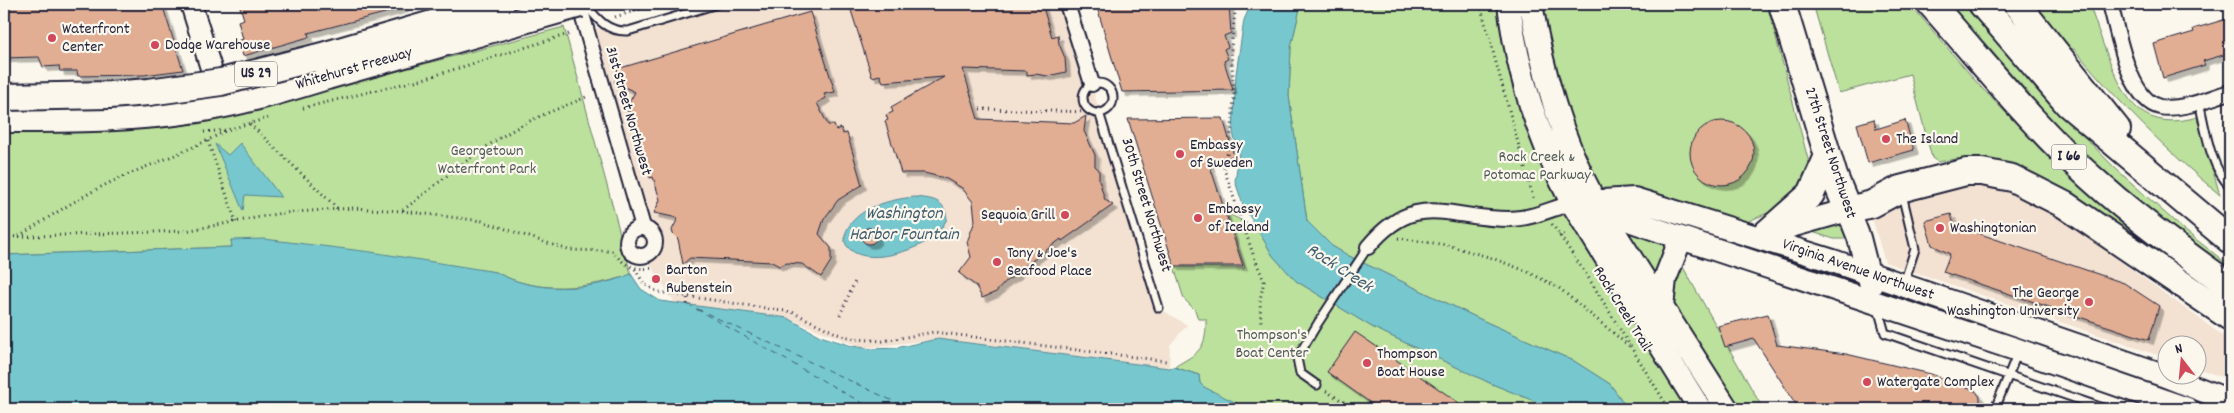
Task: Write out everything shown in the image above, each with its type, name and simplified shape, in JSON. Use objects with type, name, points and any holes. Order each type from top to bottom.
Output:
[{"type":"highway","name":"Whitehurst Freeway","points":[[4,97],[110,95],[149,92],[221,82],[501,4]]},
{"type":"highway","name":"Whitehurst Freeway","points":[[4,119],[137,116],[207,107],[290,87],[579,4]]},
{"type":"highway","name":"27th Street Northwest","points":[[1782,4],[1828,156],[1848,210]]},
{"type":"highway","name":"I 66","points":[[1932,4],[2039,125],[2088,176],[2176,247],[2230,286]]},
{"type":"highway","points":[[1982,4],[2068,104],[2230,240]]},
{"type":"highway","points":[[2016,4],[2086,92],[2166,186]]},
{"type":"highway","points":[[1761,235],[1811,194],[1828,156],[1844,175],[1857,186],[1873,190],[1900,189]]},
{"type":"highway","points":[[1848,210],[1872,204],[1900,189],[1953,174],[1982,172],[2012,178],[2066,205],[2230,317]]},
{"type":"main road","points":[[191,4],[218,92],[293,74],[536,4]]},
{"type":"main road","points":[[1509,4],[1523,73],[1537,123],[1556,174],[1572,204],[1700,409]]},
{"type":"main road","points":[[1531,4],[1545,74],[1557,116],[1576,167],[1595,202],[1726,409]]},
{"type":"main road","name":"Virginia Avenue Northwest","points":[[1572,204],[1634,199],[1761,235],[2163,375],[2230,401]]},
{"type":"main road","name":"Virginia Avenue Northwest","points":[[1595,202],[1632,221],[2018,350],[2185,409]]},
{"type":"main road","points":[[1715,249],[1848,210]]},
{"type":"main road","name":"27th Street Northwest","points":[[1848,210],[1859,238],[1876,302]]},
{"type":"main road","points":[[1662,307],[1665,279],[1682,238]]},
{"type":"street","name":"31st Street Northwest","points":[[579,4],[643,227]]},
{"type":"street","points":[[1067,4],[1092,84]]},
{"type":"street","points":[[2110,4],[2135,85],[2144,98],[2159,107],[2180,106],[2230,92]]},
{"type":"street","points":[[4,107],[119,105],[218,92]]},
{"type":"street","name":"Virginia Avenue Northwest","points":[[1368,247],[1390,224],[1403,216],[1440,212],[1498,218],[1521,218],[1572,204]]},
{"type":"lane","points":[[584,4],[606,27],[619,32],[628,31],[717,4]]},
{"type":"lane","points":[[1092,84],[1101,83],[1112,92],[1112,102],[1107,110],[1095,112]]},
{"type":"lane","name":"30th Street Northwest","points":[[1092,84],[1087,87],[1082,95],[1084,105],[1095,112],[1158,308]]},
{"type":"lane","points":[[2199,101],[2211,151],[2224,180],[2230,186]]},
{"type":"lane","points":[[1900,189],[1915,249],[1903,285]]},
{"type":"lane","points":[[1317,385],[1300,373],[1297,358],[1368,247]]},
{"type":"lane","points":[[1876,302],[1885,334],[2106,409]]},
{"type":"lane","points":[[1995,409],[2018,350]]},
{"type":"path","points":[[600,22],[656,4]]},
{"type":"path","points":[[1236,4],[1230,48],[1234,95],[1232,127],[1224,169],[1264,281],[1260,300],[1261,324]]},
{"type":"path","points":[[1480,4],[1535,204]]},
{"type":"path","points":[[402,211],[466,160],[503,136],[526,122],[586,98]]},
{"type":"path","points":[[980,109],[1095,112]]},
{"type":"path","points":[[249,123],[339,210]]},
{"type":"path","points":[[18,237],[106,184],[208,141],[227,130]]},
{"type":"path","points":[[208,141],[236,222]]},
{"type":"path","points":[[4,237],[185,231],[282,213],[339,210],[402,211],[482,221],[568,250],[613,251],[626,266],[654,268]]},
{"type":"path","name":"Rock Creek Trail","points":[[1551,223],[1588,277],[1669,409]]},
{"type":"path","points":[[1393,238],[1447,245],[1492,258],[1526,272],[1559,288],[1632,348]]},
{"type":"path","points":[[635,268],[641,280],[653,290],[792,312],[838,334],[855,339],[883,341],[934,332],[1166,361]]},
{"type":"path","points":[[840,315],[856,279]]},
{"type":"path","points":[[687,304],[688,287]]},
{"type":"path","points":[[1317,385],[1355,409]]},
{"type":"shaded area","points":[[713,4],[1067,4],[1159,308],[1187,325],[1170,345],[1169,368],[937,339],[863,348],[788,318],[675,303],[645,256],[643,227],[585,26],[619,32]]},
{"type":"shaded area","name":"The George Washington University","points":[[1972,182],[2025,192],[2230,341],[2230,380],[2206,371],[2206,336],[2156,336],[2156,355],[1885,262],[1870,211]]},
{"type":"green space","name":"Rock Creek & Potomac Parkway","points":[[1301,4],[1767,4],[1809,163],[1809,192],[1772,211],[1675,253],[1763,409],[1628,409],[1610,384],[1574,361],[1484,321],[1332,246],[1307,221],[1289,96],[1291,47]]},
{"type":"green space","points":[[1813,4],[1910,4],[1980,86],[2034,142],[2081,186],[2175,259],[2124,231],[1980,162],[1956,159],[1938,162],[1932,158],[1910,74],[1839,93]]},
{"type":"green space","points":[[1941,4],[1970,4],[2054,106],[2115,168],[2184,230],[2230,266],[2230,277],[2077,155]]},
{"type":"green space","points":[[2028,4],[2089,4],[2115,74],[2122,88],[2138,109],[2151,117],[2166,121],[2197,117],[2220,195],[2144,126],[2074,49],[2063,48]]},
{"type":"green space","name":"Georgetown Waterfront Park","points":[[564,27],[631,274],[627,276],[595,284],[560,287],[543,286],[527,284],[496,272],[231,240],[232,247],[4,255],[4,132],[198,124]]},
{"type":"green space","name":"Thompson's Boat Center","points":[[1227,213],[1258,229],[1273,256],[1296,281],[1372,327],[1492,384],[1554,409],[1249,409],[1211,392],[1200,384],[1199,375],[1174,367],[1195,354],[1203,344],[1206,319],[1198,319],[1195,310],[1184,299],[1174,267],[1245,268]]},
{"type":"green space","points":[[1841,222],[1846,239],[1834,239],[1809,231]]},
{"type":"water","name":"Rock Creek","points":[[1251,4],[1301,4],[1291,47],[1289,96],[1307,221],[1332,246],[1349,256],[1484,321],[1574,361],[1610,384],[1628,409],[1554,409],[1492,384],[1372,327],[1296,281],[1273,256],[1243,205],[1235,181],[1239,155],[1233,133],[1236,74],[1244,20]]},
{"type":"water","points":[[240,143],[281,197],[245,195],[243,211],[215,144],[228,155]]},
{"type":"water","name":"Washington Harbor Fountain","points":[[915,197],[937,201],[944,207],[947,219],[933,237],[903,252],[877,257],[855,253],[847,246],[845,243],[846,232],[858,216],[866,210],[886,202]],"holes":[[[868,227],[875,230],[877,236],[875,240],[872,243],[864,242],[861,232]]]},
{"type":"water","points":[[264,239],[371,252],[496,272],[511,279],[545,287],[581,287],[616,280],[631,274],[641,289],[660,301],[788,318],[820,336],[852,346],[872,349],[896,348],[937,339],[1169,368],[1174,367],[1199,375],[1200,383],[1204,387],[1249,409],[4,409],[4,255],[232,247],[231,240]]},
{"type":"building","points":[[4,4],[162,4],[183,70],[144,75],[78,76],[77,71],[60,71],[59,66],[43,67],[39,57],[4,58]]},
{"type":"building","points":[[239,4],[404,4],[404,8],[308,33],[309,37],[243,56],[238,41],[243,39],[238,21],[244,19]]},
{"type":"building","points":[[849,4],[1042,4],[1052,37],[1058,35],[1059,44],[1065,58],[1066,72],[1048,76],[1027,75],[1027,71],[963,69],[978,119],[1074,123],[1086,116],[1084,131],[1095,155],[1095,166],[1099,170],[1099,180],[1105,200],[1113,205],[1062,241],[1061,239],[1017,272],[1018,274],[1007,280],[996,292],[982,298],[976,286],[959,273],[971,257],[967,242],[975,221],[973,202],[962,188],[945,178],[924,173],[901,173],[885,121],[888,120],[886,115],[893,112],[891,107],[944,77],[883,82],[880,75],[872,77]]},
{"type":"building","points":[[1096,4],[1229,4],[1231,33],[1224,36],[1228,47],[1224,49],[1228,59],[1224,61],[1233,90],[1122,92]]},
{"type":"building","points":[[810,12],[835,92],[824,94],[826,98],[817,103],[828,125],[834,125],[836,130],[841,128],[843,134],[847,133],[862,185],[838,200],[824,219],[819,234],[831,248],[831,261],[821,277],[802,264],[787,263],[779,266],[772,262],[690,258],[683,264],[678,239],[672,230],[678,218],[654,213],[660,200],[653,177],[650,178],[638,137],[640,136],[634,114],[625,110],[635,92],[614,82],[619,76],[617,69]]},
{"type":"building","points":[[2230,18],[2230,53],[2203,61],[2205,65],[2163,78],[2154,44],[2194,32],[2193,29]]},
{"type":"building","points":[[1223,118],[1234,156],[1209,163],[1243,266],[1174,266],[1128,119]]},
{"type":"building","points":[[1874,119],[1876,129],[1905,120],[1914,150],[1868,163],[1857,124]]},
{"type":"building","points":[[1722,121],[1740,127],[1748,135],[1754,153],[1748,171],[1740,179],[1722,185],[1704,179],[1696,171],[1690,153],[1696,135],[1704,127]]},
{"type":"building","points":[[1951,214],[1954,225],[2124,283],[2159,306],[2149,340],[1943,272],[1950,254],[1932,245],[1925,221]]},
{"type":"building","points":[[866,228],[872,228],[877,233],[875,242],[866,244],[861,239],[861,233]]},
{"type":"building","name":"Watergate Complex","points":[[1768,314],[1777,345],[1846,354],[1931,374],[1975,390],[1980,397],[1980,409],[1799,409],[1754,339],[1725,347],[1718,326]]},
{"type":"building","name":"Thompson Boat House","points":[[1355,332],[1468,409],[1379,409],[1327,372]]},
{"type":"ferry route","points":[[687,304],[910,409]]},
{"type":"ferry route","points":[[696,309],[873,409]]},
{"type":"place","name":"Waterfront Center","points":[[52,38]]},
{"type":"place","name":"Dodge Warehouse","points":[[155,45]]},
{"type":"place","name":"The Island","points":[[1886,139]]},
{"type":"place","name":"Embassy of Sweden","points":[[1180,154]]},
{"type":"place","name":"Sequoia Grill","points":[[1065,215]]},
{"type":"place","name":"Embassy of Iceland","points":[[1198,218]]},
{"type":"place","name":"Washingtonian","points":[[1940,228]]},
{"type":"place","name":"Tony & Joe's Seafood Place","points":[[997,262]]},
{"type":"place","name":"Barton Rubenstein","points":[[656,279]]},
{"type":"place","name":"The George Washington University","points":[[2089,302]]},
{"type":"place","name":"Thompson Boat House","points":[[1367,363]]},
{"type":"place","name":"Watergate Complex","points":[[1867,382]]}]
